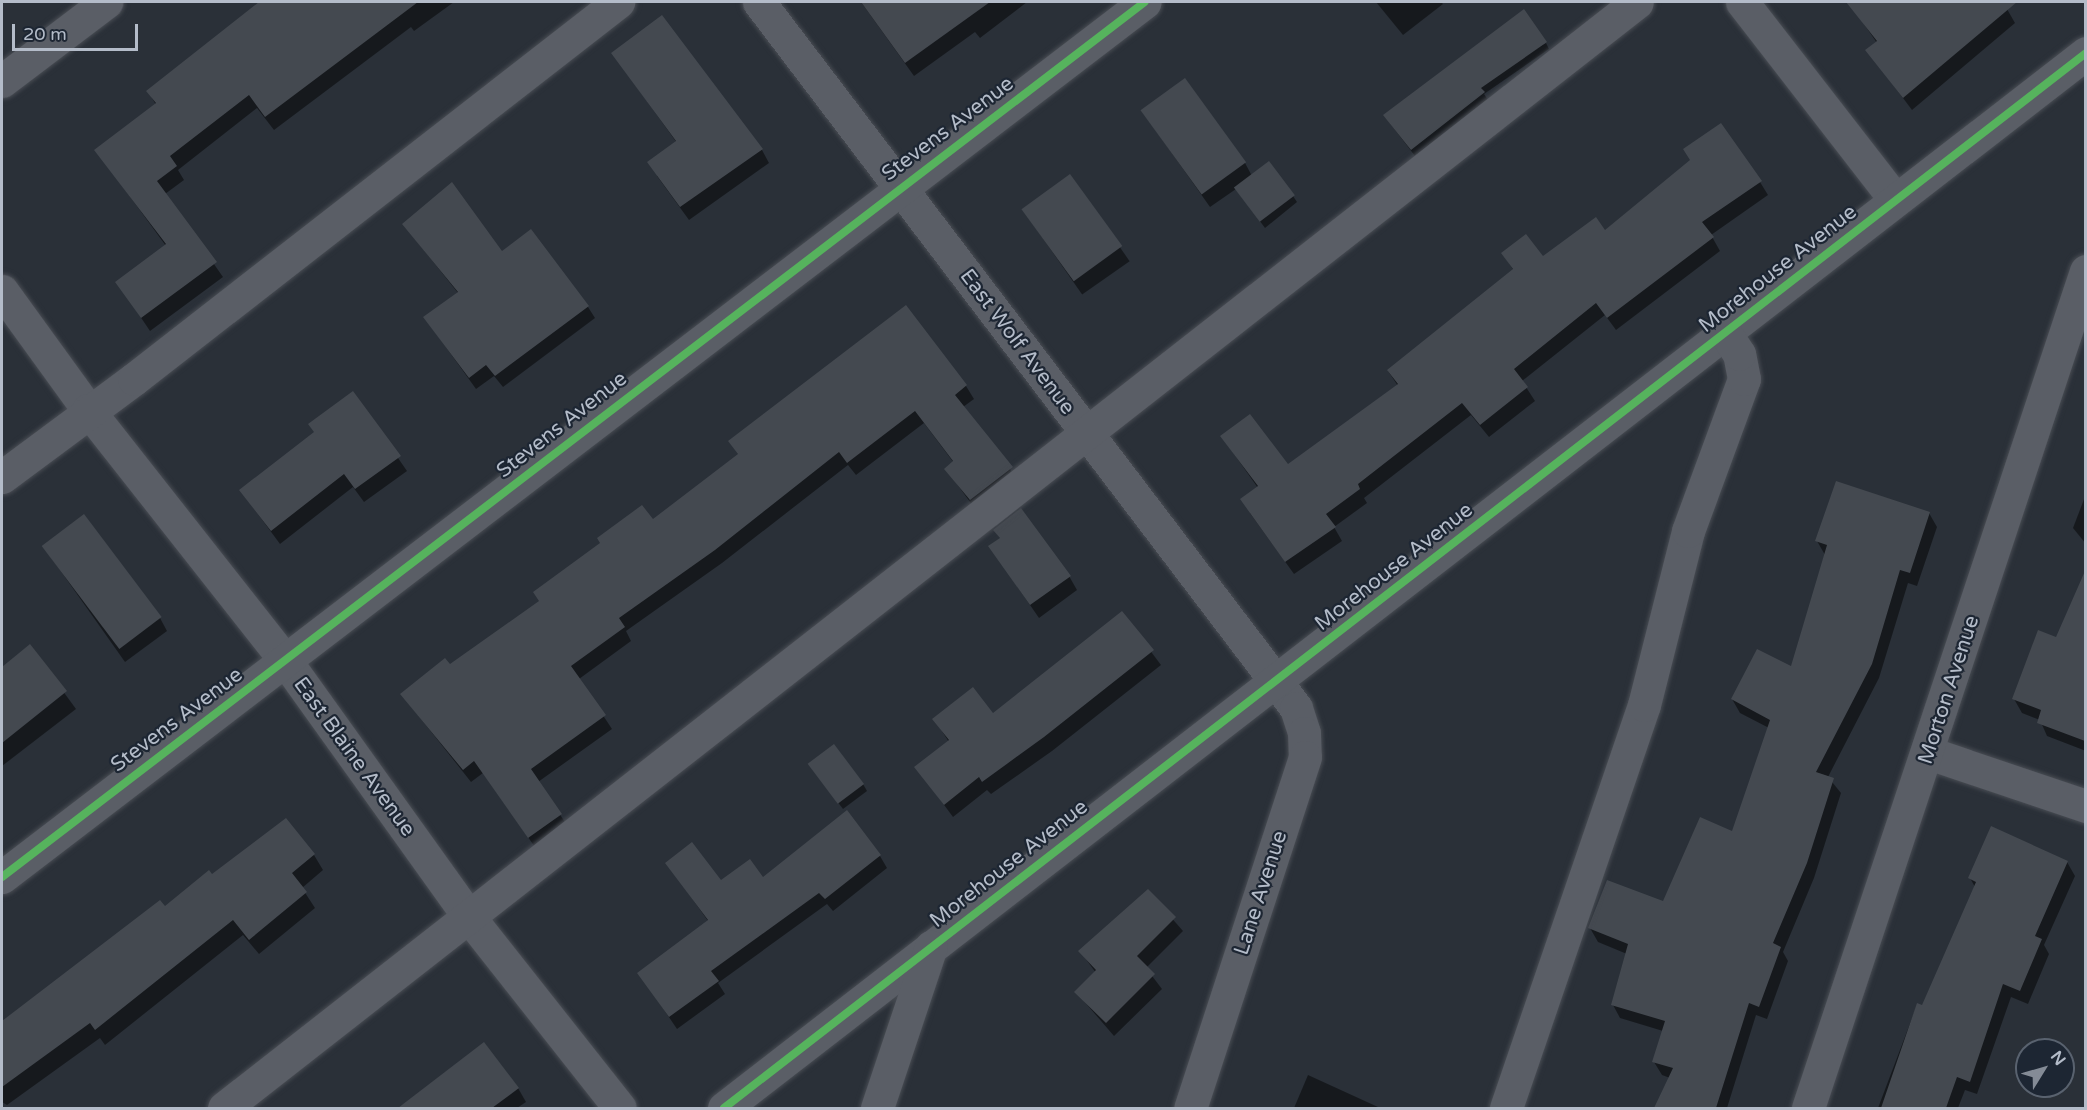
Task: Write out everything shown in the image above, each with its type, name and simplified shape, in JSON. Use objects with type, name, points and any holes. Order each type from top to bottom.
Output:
[{"type":"street","points":[[2,81],[106,2]]},
{"type":"street","points":[[2,477],[88,410],[134,379],[618,2]]},
{"type":"street","name":"East Wolf Avenue","points":[[759,2],[1276,681]]},
{"type":"street","name":"Stevens Avenue","points":[[2,877],[899,188],[1145,2]]},
{"type":"street","points":[[224,1108],[1637,2]]},
{"type":"street","points":[[1742,2],[1895,199]]},
{"type":"street","name":"Morehouse Avenue","points":[[724,1108],[1726,334],[1895,199],[2085,53]]},
{"type":"street","name":"Morton Avenue","points":[[1808,1108],[1929,753],[2085,271]]},
{"type":"street","name":"East Blaine Avenue","points":[[2,291],[88,410],[285,660],[469,917],[620,1108]]},
{"type":"street","points":[[1506,1108],[1644,705],[1688,531],[1744,380],[1739,354],[1726,334]]},
{"type":"street","name":"Lane Avenue","points":[[1190,1108],[1305,757],[1304,733],[1296,708],[1276,681]]},
{"type":"street","points":[[1929,753],[2085,806]]},
{"type":"street","points":[[877,1108],[931,947]]},
{"type":"building","points":[[259,2],[418,2],[265,117],[249,95],[170,156],[177,166],[157,181],[217,262],[141,318],[115,282],[166,244],[94,150],[156,103],[146,91]]},
{"type":"building","points":[[861,2],[990,2],[905,63]]},
{"type":"building","points":[[1846,2],[2017,2],[1903,98],[1865,50],[1877,41]]},
{"type":"building","points":[[1524,9],[1547,42],[1481,88],[1485,92],[1411,150],[1383,115]]},
{"type":"building","points":[[662,15],[763,149],[680,207],[647,162],[676,141],[611,53]]},
{"type":"building","points":[[1185,78],[1246,162],[1202,194],[1141,110]]},
{"type":"building","points":[[1721,123],[1762,181],[1702,222],[1714,237],[1607,318],[1596,303],[1514,369],[1528,387],[1480,425],[1462,403],[1358,484],[1360,489],[1326,514],[1336,527],[1285,562],[1240,499],[1258,486],[1220,436],[1250,414],[1288,464],[1398,384],[1387,370],[1513,269],[1501,253],[1526,234],[1543,256],[1596,217],[1605,230],[1690,160],[1683,149]]},
{"type":"building","points":[[1269,161],[1295,195],[1260,222],[1234,187]]},
{"type":"building","points":[[1070,174],[1122,246],[1074,281],[1021,209]]},
{"type":"building","points":[[452,182],[502,251],[531,229],[589,306],[495,376],[486,365],[469,378],[423,317],[458,292],[402,224]]},
{"type":"building","points":[[906,305],[967,385],[955,395],[1013,467],[970,500],[944,469],[953,461],[915,411],[847,463],[839,452],[715,550],[619,618],[625,627],[571,666],[606,715],[531,769],[562,814],[528,838],[474,761],[463,770],[400,694],[445,658],[450,664],[539,601],[533,592],[600,543],[597,538],[642,505],[653,519],[738,454],[728,441]]},
{"type":"building","points":[[353,391],[401,456],[355,489],[344,474],[271,531],[239,490],[314,432],[308,424]]},
{"type":"building","points":[[1836,481],[1930,512],[1910,573],[1900,570],[1872,664],[1816,772],[1834,778],[1807,863],[1773,943],[1781,947],[1759,1007],[1749,1003],[1716,1108],[1654,1108],[1673,1068],[1652,1062],[1665,1021],[1611,1005],[1628,944],[1588,928],[1607,880],[1663,901],[1700,817],[1732,831],[1770,720],[1731,699],[1757,649],[1791,666],[1827,545],[1815,541]]},
{"type":"building","points":[[1021,508],[1071,576],[1030,605],[988,546],[1000,538],[993,530]]},
{"type":"building","points":[[84,514],[162,617],[119,649],[42,546]]},
{"type":"building","points":[[2085,571],[2085,741],[2037,723],[2041,710],[2012,699],[2038,630],[2056,637]]},
{"type":"building","points":[[1122,611],[1154,650],[1044,737],[982,782],[979,777],[944,805],[914,767],[949,740],[932,719],[973,687],[993,713]]},
{"type":"building","points":[[30,644],[67,691],[2,743],[2,667]]},
{"type":"building","points":[[834,744],[864,784],[838,804],[808,764]]},
{"type":"building","points":[[847,810],[881,855],[825,899],[819,893],[711,971],[719,981],[669,1017],[637,973],[708,920],[665,863],[692,842],[721,880],[750,859],[763,877]]},
{"type":"building","points":[[286,818],[315,854],[292,873],[307,892],[249,940],[233,920],[95,1030],[90,1023],[2,1087],[2,1021],[160,900],[165,906],[209,870],[212,874]]},
{"type":"building","points":[[1991,826],[2068,861],[2035,936],[2042,939],[2020,991],[2003,984],[1970,1082],[1957,1077],[1946,1108],[1881,1108],[1917,1003],[1922,1005],[1976,882],[1968,878]]},
{"type":"building","points":[[1148,889],[1176,917],[1137,956],[1155,974],[1106,1023],[1074,992],[1096,970],[1078,951]]},
{"type":"building","points":[[484,1042],[519,1088],[492,1108],[398,1108]]},
{"type":"cycle path","points":[[2,877],[1145,2]]},
{"type":"cycle path","points":[[724,1108],[2086,53]]}]
